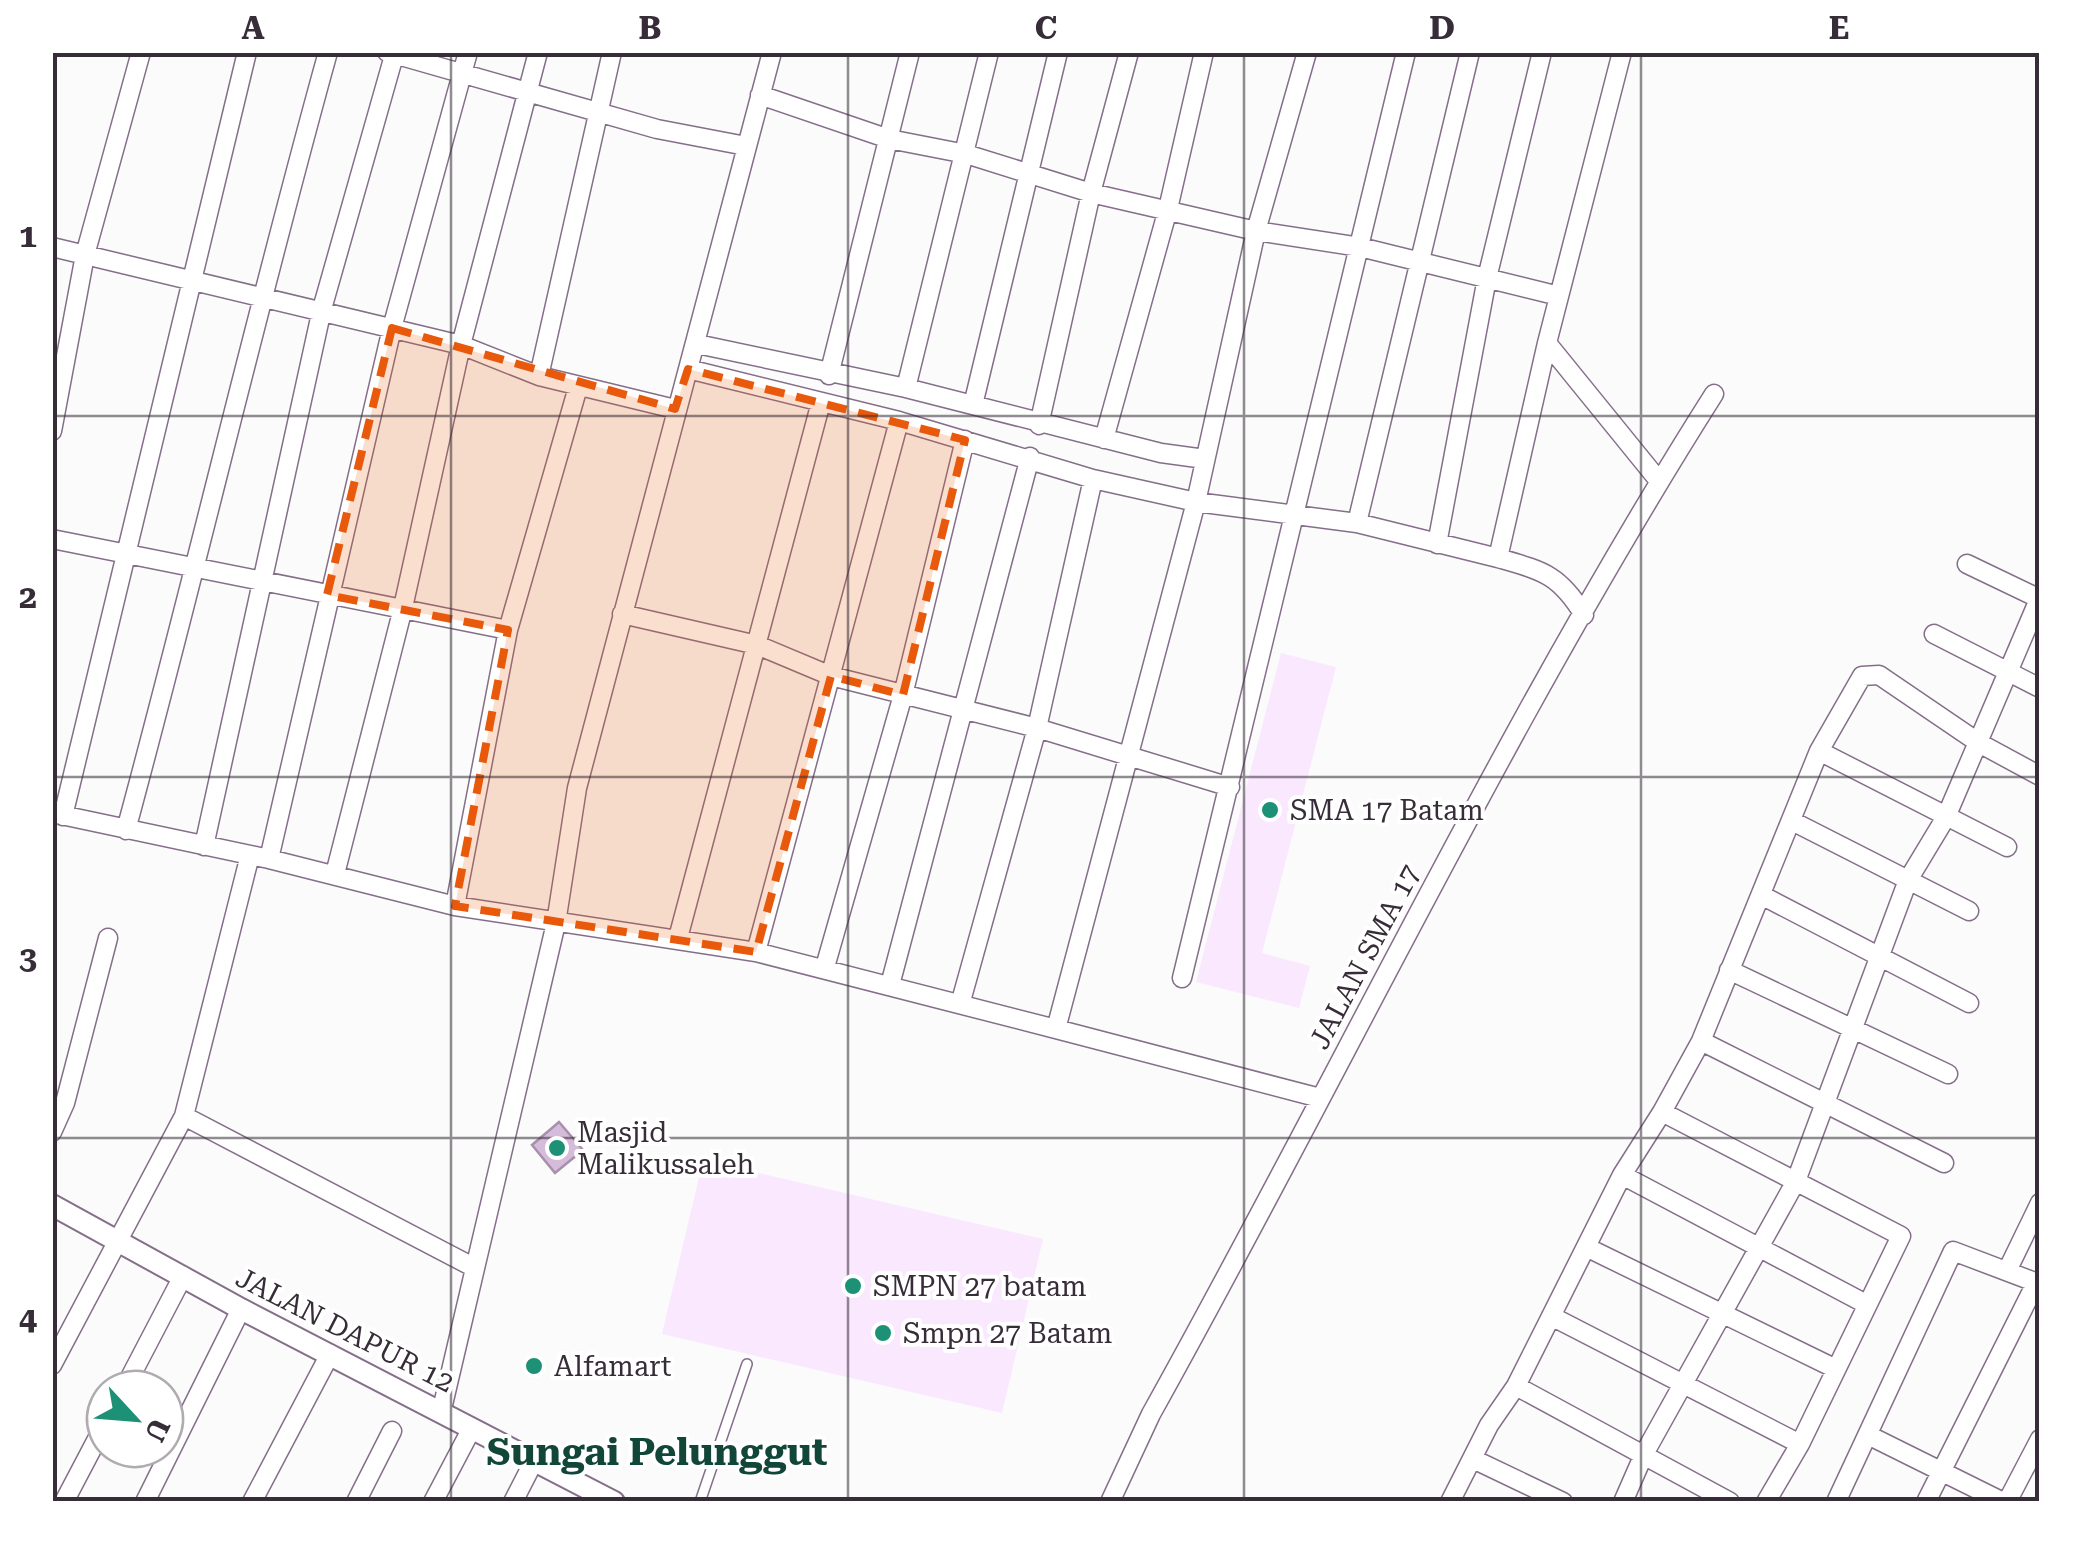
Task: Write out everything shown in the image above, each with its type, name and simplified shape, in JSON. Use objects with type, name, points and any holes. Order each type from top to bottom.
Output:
[{"type":"street","points":[[52,431],[85,255],[141,52]]},
{"type":"street","points":[[247,52],[191,277],[129,556],[58,815],[270,859],[455,906],[678,938],[824,967],[1320,1098]]},
{"type":"street","points":[[126,830],[197,571],[260,295],[328,52]]},
{"type":"street","points":[[270,859],[327,595],[392,328],[468,52]]},
{"type":"street","points":[[335,874],[402,612],[461,345],[538,52]]},
{"type":"street","points":[[540,376],[612,52]]},
{"type":"street","points":[[442,1410],[556,923],[577,788],[674,409],[697,344],[772,52]]},
{"type":"street","points":[[829,375],[910,52]]},
{"type":"street","points":[[906,388],[989,52]]},
{"type":"street","points":[[973,405],[1058,52]]},
{"type":"street","points":[[1039,425],[1091,193],[1129,52]]},
{"type":"street","points":[[1104,440],[1168,210],[1204,52]]},
{"type":"street","points":[[1056,1029],[1196,502],[1256,230],[1306,52]]},
{"type":"street","points":[[1182,978],[1406,52]]},
{"type":"street","points":[[1357,522],[1470,52]]},
{"type":"street","points":[[1437,544],[1487,278],[1542,52]]},
{"type":"street","points":[[1498,558],[1547,344],[1622,52]]},
{"type":"street","points":[[204,846],[322,309],[392,53],[657,129],[746,146]]},
{"type":"street","points":[[760,96],[889,139],[966,154],[1091,193],[1256,230],[1360,247],[1559,296]]},
{"type":"street","points":[[52,247],[191,277],[461,345],[540,376],[674,409]]},
{"type":"street","points":[[697,344],[829,375],[906,388],[1104,440],[1205,459]]},
{"type":"street","points":[[1547,344],[1659,481]]},
{"type":"street","points":[[688,369],[899,420],[1094,479],[1196,502],[1357,522],[1498,558],[1546,572],[1566,585],[1584,614]]},
{"type":"street","points":[[455,906],[508,630],[578,387]]},
{"type":"street","name":"JALAN SMA 17","points":[[1110,1502],[1151,1414],[1320,1098],[1584,614],[1659,481],[1714,394]]},
{"type":"street","points":[[678,938],[821,402]]},
{"type":"street","points":[[756,952],[899,420]]},
{"type":"street","points":[[824,967],[903,694],[965,440]]},
{"type":"street","points":[[890,984],[1030,457]]},
{"type":"street","points":[[960,1001],[1037,728],[1094,479]]},
{"type":"street","points":[[52,539],[402,612],[508,630]]},
{"type":"street","points":[[1623,1502],[1644,1454],[1796,1181],[1908,880],[1946,817],[2039,598],[1967,564]]},
{"type":"street","points":[[622,614],[756,645],[831,676],[1037,728],[1230,787]]},
{"type":"street","points":[[1934,634],[2040,688]]},
{"type":"street","points":[[1450,1502],[1516,1386],[1622,1174],[1701,1042],[1818,751],[1862,676],[1879,676],[1979,743],[2040,776]]},
{"type":"street","points":[[1818,751],[2007,848]]},
{"type":"street","points":[[1792,821],[1969,911]]},
{"type":"street","points":[[52,1365],[184,1116],[250,855]]},
{"type":"street","points":[[1762,896],[1969,1003]]},
{"type":"street","points":[[52,1132],[65,1103],[108,938]]},
{"type":"street","points":[[1729,970],[1948,1074]]},
{"type":"street","points":[[1701,1042],[1944,1163]]},
{"type":"street","points":[[1662,1112],[1901,1236],[1800,1444],[1766,1502]]},
{"type":"street","points":[[184,1116],[476,1268]]},
{"type":"street","points":[[1622,1174],[1866,1304]]},
{"type":"street","points":[[2008,1271],[2040,1203]]},
{"type":"street","name":"JALAN DAPUR 12","points":[[52,1205],[240,1309],[614,1502]]},
{"type":"street","points":[[1586,1247],[1834,1368]]},
{"type":"street","points":[[1836,1502],[1953,1251],[2038,1284],[1926,1502]]},
{"type":"street","points":[[134,1369],[183,1276]]},
{"type":"street","points":[[145,1502],[240,1309]]},
{"type":"street","points":[[1550,1316],[1686,1382],[1800,1444]]},
{"type":"street","points":[[252,1502],[330,1354]]},
{"type":"street","points":[[1516,1386],[1730,1502]]},
{"type":"street","points":[[433,1502],[472,1428]]},
{"type":"street","points":[[356,1502],[392,1432]]},
{"type":"street","points":[[1868,1435],[2005,1502],[2040,1439]]},
{"type":"street","points":[[1472,1459],[1563,1502]]},
{"type":"street","points":[[64,1502],[85,1462]]},
{"type":"street","points":[[513,1502],[534,1462]]},
{"type":"lane","points":[[700,1502],[747,1364]]},
{"type":"highlighted area","points":[[392,328],[675,409],[688,369],[965,440],[903,695],[831,676],[756,952],[455,906],[508,630],[327,595]]},
{"type":"shaded area","name":"SMA 17 Batam","points":[[1281,653],[1336,667],[1262,953],[1310,966],[1299,1008],[1196,982]]},
{"type":"shaded area","name":"SMPN 27 batam","points":[[703,1160],[1043,1239],[1002,1413],[662,1334]]},
{"type":"building","name":"Masjid Malikussaleh","points":[[559,1122],[583,1150],[555,1173],[532,1145]]},
{"type":"place","name":"SMA 17 Batam","points":[[1270,810]]},
{"type":"place","name":"Masjid Malikussaleh","points":[[557,1148]]},
{"type":"place","name":"SMPN 27 batam","points":[[853,1286]]},
{"type":"place","name":"Smpn 27 Batam","points":[[883,1333]]},
{"type":"place","name":"Alfamart","points":[[534,1366]]},
{"type":"district","name":"Sungai Pelunggut","points":[[657,1452]]}]
